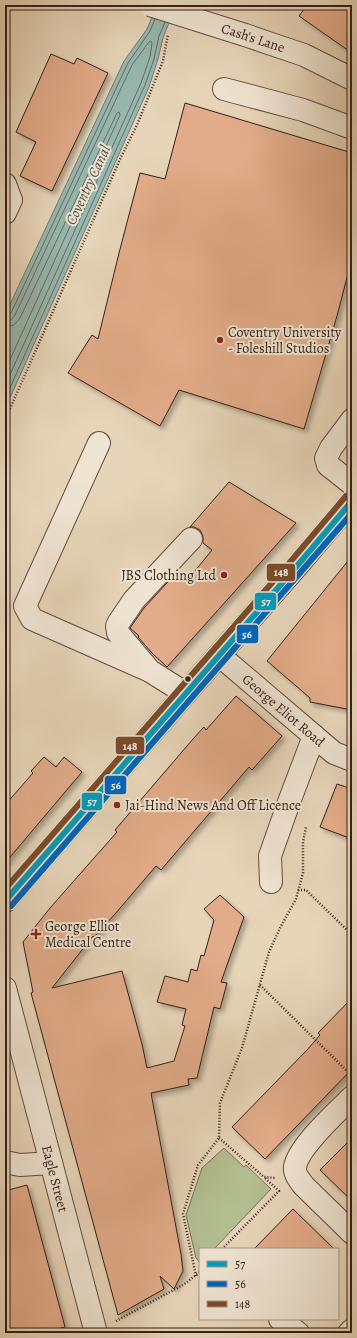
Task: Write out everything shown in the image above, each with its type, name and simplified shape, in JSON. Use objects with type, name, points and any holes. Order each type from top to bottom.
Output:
[{"type":"main road","points":[[5,901],[297,566],[351,499]]},
{"type":"street","name":"Cash's Lane","points":[[150,5],[304,55],[352,79]]},
{"type":"street","points":[[224,88],[303,110],[352,128]]},
{"type":"street","points":[[5,184],[11,200],[5,213]]},
{"type":"street","points":[[351,499],[328,465],[326,458],[328,452],[352,420]]},
{"type":"street","points":[[99,443],[25,606],[32,619],[150,671],[185,693]]},
{"type":"street","points":[[150,671],[118,633],[117,626],[134,600],[191,539]]},
{"type":"street","name":"George Eliot Road","points":[[219,654],[334,753],[352,760]]},
{"type":"street","points":[[272,882],[270,856],[314,736]]},
{"type":"street","name":"Eagle Street","points":[[5,988],[10,1018],[52,1163],[93,1331]]},
{"type":"street","points":[[352,1097],[305,1146],[299,1156],[296,1173],[304,1186],[352,1233]]},
{"type":"street","points":[[5,1162],[20,1164],[52,1163]]},
{"type":"street","points":[[281,1320],[298,1333]]},
{"type":"street","points":[[349,1333],[352,1330]]},
{"type":"path","points":[[5,420],[122,157],[138,125],[163,61],[168,32]]},
{"type":"path","points":[[196,1276],[183,1214],[198,1165],[219,1138],[220,1103],[242,1048],[269,952],[296,899],[303,873],[303,842],[307,820]]},
{"type":"path","points":[[298,890],[306,890],[352,935]]},
{"type":"path","points":[[260,984],[352,1076]]},
{"type":"path","points":[[219,1138],[279,1191],[223,1248]]},
{"type":"path","points":[[264,1178],[296,1173]]},
{"type":"path","points":[[93,1331],[118,1320],[182,1285],[199,1273]]},
{"type":"green space","points":[[224,1148],[244,1167],[246,1165],[271,1189],[215,1248],[199,1248],[199,1262],[196,1258],[186,1215],[202,1168]]},
{"type":"water","name":"Coventry Canal","points":[[157,5],[176,5],[163,38],[149,87],[5,409],[5,315],[124,61],[147,29]]},
{"type":"building","points":[[307,5],[352,5],[352,53],[299,16]]},
{"type":"building","points":[[51,54],[74,64],[77,58],[108,73],[52,191],[20,176],[36,142],[16,132]]},
{"type":"building","points":[[185,103],[352,153],[352,258],[337,316],[304,429],[179,390],[160,426],[68,373],[92,335],[98,339],[140,173],[165,179]]},
{"type":"building","name":"JBS Clothing Ltd","points":[[229,482],[296,523],[167,667],[152,653],[138,637],[139,636],[130,628],[144,608],[177,572],[186,582],[212,550],[203,543],[203,536],[200,530],[190,527]]},
{"type":"building","points":[[352,556],[352,710],[310,702],[310,698],[267,661]]},
{"type":"building","points":[[236,696],[282,736],[252,770],[249,767],[161,870],[156,866],[115,914],[94,937],[93,936],[52,988],[122,971],[147,1068],[174,1061],[185,1026],[182,1025],[186,1009],[157,1002],[165,976],[188,982],[191,969],[197,971],[201,955],[204,956],[214,920],[204,909],[220,895],[244,917],[221,982],[227,983],[220,1009],[214,1007],[197,1078],[188,1079],[189,1085],[151,1093],[183,1271],[174,1289],[160,1276],[164,1289],[118,1315],[31,993],[33,992],[23,942],[50,908],[117,832],[115,830],[193,739],[204,727],[206,730]]},
{"type":"building","points":[[44,757],[56,767],[64,757],[82,772],[5,863],[5,805],[33,773],[31,771]]},
{"type":"building","points":[[337,784],[352,789],[352,839],[320,827]]},
{"type":"building","points":[[352,998],[352,1069],[265,1159],[232,1127],[307,1050],[320,1035],[318,1033]]},
{"type":"building","points":[[352,1138],[352,1201],[320,1170]]},
{"type":"building","points":[[27,1185],[65,1327],[43,1333],[5,1333],[5,1191]]},
{"type":"building","points":[[293,1209],[333,1248],[255,1248]]},
{"type":"transit line","name":"148","points":[[5,889],[346,496]]},
{"type":"transit line","name":"57","points":[[5,901],[352,501]]},
{"type":"transit line","name":"56","points":[[11,906],[352,513]]},
{"type":"place","name":"Coventry University - Foleshill Studios","points":[[220,340]]},
{"type":"place","name":"JBS Clothing Ltd","points":[[224,575]]},
{"type":"place","name":"Jai-Hind News And Off Licence","points":[[117,805]]},
{"type":"place","name":"George Elliot Medical Centre","points":[[36,934]]}]
